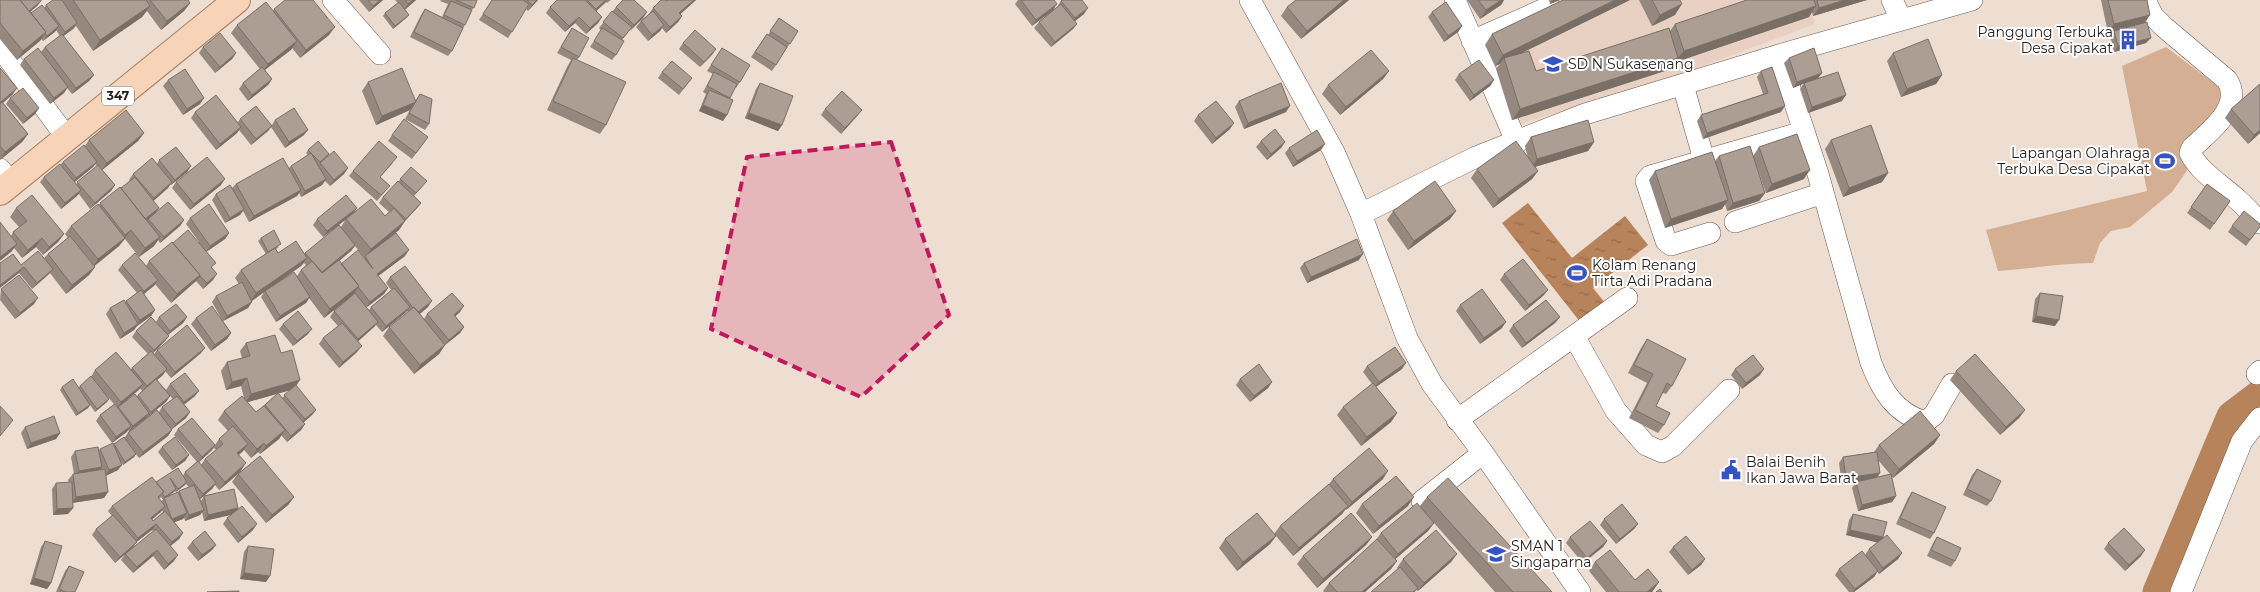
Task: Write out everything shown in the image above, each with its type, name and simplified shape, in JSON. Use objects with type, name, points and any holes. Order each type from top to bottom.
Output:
[{"type":"main road","name":"347","points":[[4,182],[67,138],[237,0]]},
{"type":"street","points":[[333,0],[380,54]]},
{"type":"street","points":[[1250,0],[1334,152],[1361,214],[1407,338],[1432,384],[1483,453],[1580,592]]},
{"type":"street","points":[[1455,0],[1517,143]]},
{"type":"street","points":[[1361,214],[1476,157],[1517,143],[1585,114],[1779,54],[1897,9],[1972,0]]},
{"type":"street","points":[[2145,0],[2152,16],[2227,80],[2231,86],[2230,105],[2222,118],[2192,148],[2190,153],[2205,172],[2238,200],[2260,223]]},
{"type":"street","points":[[1472,41],[1549,7]]},
{"type":"street","points":[[0,47],[67,138]]},
{"type":"street","points":[[1779,54],[1823,193],[1871,363],[1880,387],[1895,406],[1912,418],[1925,422],[1934,415],[1952,384]]},
{"type":"street","points":[[1683,85],[1704,160]]},
{"type":"street","points":[[1710,233],[1671,245],[1666,242],[1646,181],[1650,176],[1803,132]]},
{"type":"street","points":[[1735,222],[1823,193]]},
{"type":"street","points":[[1457,420],[1627,298]]},
{"type":"street","points":[[1574,336],[1616,411],[1646,446],[1662,452],[1673,446],[1729,390]]},
{"type":"street","points":[[2181,592],[2242,441],[2260,418]]},
{"type":"street","points":[[1422,501],[1483,453]]},
{"type":"highlighted area","points":[[891,142],[949,315],[861,397],[711,329],[747,157]]},
{"type":"shaded area","points":[[1630,0],[1807,0],[1815,24],[1682,74],[1508,128],[1480,43],[1496,66]]},
{"type":"shaded area","name":"Lapangan Olahraga Terbuka Desa Cipakat","points":[[2166,47],[2232,97],[2193,150],[2186,172],[2172,192],[2130,227],[2111,231],[2100,243],[2093,263],[1998,271],[1986,230],[2147,191],[2122,66]]},
{"type":"water","name":"Kolam Renang Tirta Adi Pradana","points":[[1528,203],[1572,258],[1625,216],[1648,245],[1593,288],[1606,304],[1581,323],[1502,223]]},
{"type":"building","points":[[0,0],[20,0],[46,32],[23,51],[0,23]]},
{"type":"building","points":[[20,0],[41,0],[41,1],[29,11]]},
{"type":"building","points":[[53,0],[62,0],[77,23],[65,32],[46,5]]},
{"type":"building","points":[[73,0],[146,0],[150,6],[100,40]]},
{"type":"building","points":[[150,0],[188,0],[190,3],[167,21]]},
{"type":"building","points":[[285,0],[313,0],[335,27],[306,50],[274,9]]},
{"type":"building","points":[[368,0],[380,0],[373,6]]},
{"type":"building","points":[[405,0],[413,0],[408,4]]},
{"type":"building","points":[[456,0],[477,0],[474,8]]},
{"type":"building","points":[[492,0],[523,0],[529,4],[512,32],[483,14]]},
{"type":"building","points":[[527,0],[537,0],[532,5]]},
{"type":"building","points":[[557,0],[585,0],[602,17],[590,28],[579,17],[569,26],[550,7]]},
{"type":"building","points":[[587,0],[606,0],[596,9]]},
{"type":"building","points":[[623,0],[634,0],[647,12],[634,25],[616,7]]},
{"type":"building","points":[[661,0],[694,0],[679,13],[682,16],[670,27],[653,8]]},
{"type":"building","points":[[1021,0],[1054,0],[1057,4],[1036,20]]},
{"type":"building","points":[[1062,0],[1082,0],[1088,8],[1075,18]]},
{"type":"building","points":[[1296,0],[1344,0],[1307,31],[1287,7]]},
{"type":"building","points":[[1478,0],[1501,0],[1486,10]]},
{"type":"building","points":[[1563,0],[1615,0],[1503,55],[1492,34]]},
{"type":"building","points":[[1652,0],[1680,0],[1682,4],[1660,15]]},
{"type":"building","points":[[1747,0],[1814,0],[1816,6],[1684,51],[1675,24]]},
{"type":"building","points":[[1817,0],[1845,0],[1819,8]]},
{"type":"building","points":[[2108,0],[2147,0],[2150,15],[2114,24]]},
{"type":"building","points":[[451,1],[472,10],[465,25],[444,15]]},
{"type":"building","points":[[266,2],[297,41],[268,64],[237,25]]},
{"type":"building","points":[[399,2],[409,15],[395,26],[385,13]]},
{"type":"building","points":[[1446,2],[1462,26],[1448,36],[1432,12]]},
{"type":"building","points":[[1061,4],[1077,24],[1055,42],[1039,22]]},
{"type":"building","points":[[42,5],[59,26],[47,36],[31,13]]},
{"type":"building","points":[[425,9],[463,28],[452,51],[414,32]]},
{"type":"building","points":[[612,11],[632,27],[623,38],[603,22]]},
{"type":"building","points":[[653,11],[664,25],[652,35],[641,21]]},
{"type":"building","points":[[779,18],[798,31],[790,44],[770,31]]},
{"type":"building","name":"Panggung Terbuka Desa Cipakat","points":[[2147,22],[2151,38],[2118,46],[2114,31]]},
{"type":"building","points":[[572,28],[589,38],[579,57],[561,47]]},
{"type":"building","points":[[602,28],[624,41],[616,55],[594,41]]},
{"type":"building","points":[[1669,28],[1678,58],[1520,109],[1504,58],[1529,51],[1536,71]]},
{"type":"building","points":[[695,30],[716,49],[704,62],[683,43]]},
{"type":"building","points":[[220,33],[236,53],[220,67],[203,47]]},
{"type":"building","points":[[62,34],[94,75],[76,88],[45,47]]},
{"type":"building","points":[[767,34],[787,47],[776,65],[755,52]]},
{"type":"building","points":[[1928,39],[1942,75],[1907,89],[1893,53]]},
{"type":"building","points":[[38,48],[68,87],[54,98],[24,59]]},
{"type":"building","points":[[722,48],[750,65],[740,82],[711,65]]},
{"type":"building","points":[[1814,48],[1822,73],[1797,82],[1789,58]]},
{"type":"building","points":[[1371,50],[1389,71],[1346,107],[1328,85]]},
{"type":"building","points":[[573,58],[626,82],[606,125],[553,101]]},
{"type":"building","points":[[1479,60],[1494,80],[1474,95],[1459,74]]},
{"type":"building","points":[[672,61],[692,78],[683,89],[662,72]]},
{"type":"building","points":[[262,67],[272,79],[252,95],[243,83]]},
{"type":"building","points":[[1772,67],[1785,106],[1707,133],[1701,115],[1768,93],[1761,71]]},
{"type":"building","points":[[0,68],[17,88],[1,102],[0,101]]},
{"type":"building","points":[[402,68],[416,102],[382,116],[368,82]]},
{"type":"building","points":[[185,69],[204,98],[187,109],[168,80]]},
{"type":"building","points":[[714,72],[737,84],[730,98],[707,86]]},
{"type":"building","points":[[1838,72],[1846,95],[1812,107],[1804,83]]},
{"type":"building","points":[[760,83],[793,96],[782,125],[749,113]]},
{"type":"building","points":[[1281,83],[1290,106],[1248,123],[1239,101]]},
{"type":"building","points":[[2260,84],[2260,130],[2254,135],[2231,109]]},
{"type":"building","points":[[23,88],[39,108],[27,118],[10,98]]},
{"type":"building","points":[[709,90],[733,100],[727,115],[703,105]]},
{"type":"building","points":[[842,91],[862,110],[845,128],[825,109]]},
{"type":"building","points":[[420,94],[432,99],[429,124],[409,113]]},
{"type":"building","points":[[216,95],[241,127],[220,144],[195,112]]},
{"type":"building","points":[[1216,101],[1234,123],[1216,138],[1198,115]]},
{"type":"building","points":[[2,102],[28,134],[5,152],[0,146],[0,103]]},
{"type":"building","points":[[256,106],[272,126],[256,139],[240,119]]},
{"type":"building","points":[[294,108],[308,130],[289,142],[275,120]]},
{"type":"building","points":[[126,110],[144,133],[107,163],[89,140]]},
{"type":"building","points":[[404,119],[428,137],[416,153],[392,135]]},
{"type":"building","points":[[1588,120],[1594,142],[1537,159],[1531,137]]},
{"type":"building","points":[[1871,125],[1888,173],[1849,188],[1831,140]]},
{"type":"building","points":[[1275,129],[1285,142],[1271,154],[1261,141]]},
{"type":"building","points":[[1317,130],[1325,144],[1297,161],[1289,148]]},
{"type":"building","points":[[1797,134],[1810,170],[1772,184],[1759,147]]},
{"type":"building","points":[[318,141],[329,154],[320,162],[308,150]]},
{"type":"building","points":[[379,141],[397,157],[380,177],[390,186],[381,195],[353,171]]},
{"type":"building","points":[[1516,141],[1538,171],[1499,199],[1477,169]]},
{"type":"building","points":[[84,145],[97,162],[76,178],[63,162]]},
{"type":"building","points":[[1750,146],[1765,193],[1733,203],[1719,156]]},
{"type":"building","points":[[176,147],[191,166],[175,180],[159,160]]},
{"type":"building","points":[[334,151],[348,168],[334,180],[320,163]]},
{"type":"building","points":[[1712,152],[1728,200],[1671,219],[1655,171]]},
{"type":"building","points":[[311,153],[326,179],[305,191],[291,166]]},
{"type":"building","points":[[207,157],[225,179],[194,204],[176,182]]},
{"type":"building","points":[[152,158],[172,182],[154,198],[133,174]]},
{"type":"building","points":[[283,158],[301,190],[254,216],[236,184]]},
{"type":"building","points":[[60,164],[81,190],[65,203],[44,177]]},
{"type":"building","points":[[98,165],[115,185],[95,203],[77,182]]},
{"type":"building","points":[[411,167],[427,181],[416,193],[400,179]]},
{"type":"building","points":[[135,177],[159,208],[145,219],[121,188]]},
{"type":"building","points":[[398,181],[421,203],[406,219],[383,197]]},
{"type":"building","points":[[1435,181],[1456,211],[1414,241],[1393,211]]},
{"type":"building","points":[[2207,184],[2230,201],[2214,224],[2191,207]]},
{"type":"building","points":[[230,185],[244,209],[230,218],[216,194]]},
{"type":"building","points":[[120,187],[160,237],[145,248],[131,230],[125,235],[100,203]]},
{"type":"building","points":[[32,195],[64,234],[49,247],[42,238],[28,250],[13,232],[27,221],[16,208]]},
{"type":"building","points":[[346,195],[357,208],[327,231],[317,219]]},
{"type":"building","points":[[371,199],[385,216],[394,208],[405,221],[371,249],[346,219]]},
{"type":"building","points":[[168,202],[184,220],[164,237],[148,219]]},
{"type":"building","points":[[98,204],[125,238],[98,259],[71,226]]},
{"type":"building","points":[[209,204],[229,233],[210,246],[190,218]]},
{"type":"building","points":[[2244,211],[2260,224],[2260,227],[2250,240],[2232,226]]},
{"type":"building","points":[[0,222],[17,244],[0,257]]},
{"type":"building","points":[[339,225],[355,245],[322,272],[305,253]]},
{"type":"building","points":[[188,230],[216,263],[211,267],[217,274],[207,283],[200,276],[198,278],[200,275],[173,243]]},
{"type":"building","points":[[274,230],[281,244],[268,252],[261,238]]},
{"type":"building","points":[[396,233],[409,250],[377,274],[388,288],[370,302],[341,264],[358,250],[373,269],[365,256]]},
{"type":"building","points":[[70,236],[95,267],[72,285],[48,254]]},
{"type":"building","points":[[1357,239],[1363,254],[1311,277],[1304,263]]},
{"type":"building","points":[[296,241],[307,258],[256,293],[241,270],[275,248],[278,253]]},
{"type":"building","points":[[172,242],[200,275],[177,294],[149,261]]},
{"type":"building","points":[[38,251],[53,269],[37,283],[24,267],[0,285],[0,263],[13,254],[21,265]]},
{"type":"building","points":[[135,253],[158,280],[144,291],[122,265]]},
{"type":"building","points":[[1523,259],[1548,290],[1529,305],[1504,274]]},
{"type":"building","points":[[339,260],[359,286],[330,309],[301,270],[312,261],[322,273]]},
{"type":"building","points":[[405,266],[432,301],[418,312],[390,277]]},
{"type":"building","points":[[294,272],[310,297],[280,316],[265,291]]},
{"type":"building","points":[[19,275],[38,298],[20,313],[1,289]]},
{"type":"building","points":[[242,282],[252,302],[227,316],[216,296]]},
{"type":"building","points":[[394,288],[410,307],[386,326],[371,307]]},
{"type":"building","points":[[1482,289],[1506,322],[1484,338],[1460,305]]},
{"type":"building","points":[[141,290],[155,310],[140,320],[126,301]]},
{"type":"building","points":[[355,293],[378,322],[358,339],[334,311]]},
{"type":"building","points":[[452,293],[464,306],[454,315],[464,327],[449,340],[427,314]]},
{"type":"building","points":[[2040,293],[2063,296],[2059,320],[2036,316]]},
{"type":"building","points":[[124,300],[138,324],[124,333],[110,308]]},
{"type":"building","points":[[1546,300],[1560,317],[1526,343],[1513,325]]},
{"type":"building","points":[[176,304],[187,317],[170,331],[159,317]]},
{"type":"building","points":[[212,306],[231,333],[215,345],[196,318]]},
{"type":"building","points":[[414,307],[445,345],[420,365],[389,327]]},
{"type":"building","points":[[298,311],[312,329],[297,341],[283,324]]},
{"type":"building","points":[[151,317],[169,336],[154,350],[136,331]]},
{"type":"building","points":[[342,323],[362,346],[343,362],[323,338]]},
{"type":"building","points":[[187,325],[205,348],[175,372],[157,350]]},
{"type":"building","points":[[275,335],[281,353],[292,350],[300,380],[251,394],[247,378],[232,382],[227,362],[250,356],[246,343]]},
{"type":"building","points":[[1647,339],[1686,359],[1672,386],[1667,383],[1656,406],[1670,413],[1664,425],[1635,410],[1653,374],[1634,365]]},
{"type":"building","points":[[1395,347],[1406,363],[1379,382],[1367,366]]},
{"type":"building","points":[[151,351],[167,369],[147,386],[132,368]]},
{"type":"building","points":[[116,352],[143,384],[121,402],[95,370]]},
{"type":"building","points":[[1975,354],[2025,410],[2006,427],[1956,371]]},
{"type":"building","points":[[1753,355],[1764,369],[1746,383],[1735,369]]},
{"type":"building","points":[[1259,364],[1272,382],[1254,396],[1240,379]]},
{"type":"building","points":[[185,373],[199,391],[184,402],[170,384]]},
{"type":"building","points":[[91,376],[109,399],[97,409],[80,386]]},
{"type":"building","points":[[73,379],[90,405],[78,413],[62,387]]},
{"type":"building","points":[[156,379],[170,396],[151,412],[138,395]]},
{"type":"building","points":[[1373,383],[1397,413],[1367,437],[1343,407]]},
{"type":"building","points":[[296,385],[316,410],[305,419],[284,395]]},
{"type":"building","points":[[278,393],[305,424],[291,436],[265,405]]},
{"type":"building","points":[[135,394],[149,413],[133,426],[118,407]]},
{"type":"building","points":[[177,396],[190,412],[176,424],[162,407]]},
{"type":"building","points":[[242,396],[256,412],[264,406],[285,430],[266,446],[264,443],[257,449],[224,411]]},
{"type":"building","points":[[115,404],[131,426],[116,437],[100,415]]},
{"type":"building","points":[[0,406],[13,420],[0,436]]},
{"type":"building","points":[[157,410],[172,430],[143,452],[128,433]]},
{"type":"building","points":[[1920,411],[1940,435],[1899,469],[1879,445]]},
{"type":"building","points":[[54,416],[60,433],[31,443],[25,427]]},
{"type":"building","points":[[192,418],[215,445],[202,457],[178,429]]},
{"type":"building","points":[[233,426],[248,444],[237,453],[246,463],[225,482],[205,459],[223,444],[219,439]]},
{"type":"building","points":[[124,437],[136,454],[125,462],[114,444]]},
{"type":"building","points":[[175,437],[189,455],[176,465],[162,447]]},
{"type":"building","points":[[113,443],[122,465],[109,470],[100,449]]},
{"type":"building","points":[[98,447],[102,467],[79,471],[75,451]]},
{"type":"building","points":[[1369,448],[1388,471],[1352,502],[1333,479]]},
{"type":"building","points":[[1877,452],[1880,473],[1846,478],[1843,457]]},
{"type":"building","points":[[260,456],[294,497],[272,515],[238,474]]},
{"type":"building","points":[[198,461],[216,483],[203,494],[185,472]]},
{"type":"building","points":[[178,468],[187,482],[178,489],[170,478],[176,489],[165,497],[162,493],[164,492],[156,482]]},
{"type":"building","points":[[105,469],[108,492],[76,497],[73,474]]},
{"type":"building","points":[[1977,469],[2001,481],[1991,501],[1967,489]]},
{"type":"building","points":[[1891,474],[1896,496],[1862,505],[1856,482]]},
{"type":"building","points":[[1396,476],[1414,497],[1379,526],[1362,504]]},
{"type":"building","points":[[152,477],[164,492],[158,497],[165,506],[151,518],[153,521],[165,511],[183,533],[172,542],[156,524],[138,538],[112,506]]},
{"type":"building","points":[[1448,478],[1552,592],[1513,592],[1427,497]]},
{"type":"building","points":[[72,482],[73,508],[57,509],[56,483]]},
{"type":"building","points":[[1329,484],[1348,506],[1299,548],[1280,526]]},
{"type":"building","points":[[194,485],[204,510],[189,515],[179,491]]},
{"type":"building","points":[[234,489],[238,508],[208,515],[204,496]]},
{"type":"building","points":[[178,492],[187,513],[172,519],[164,498]]},
{"type":"building","points":[[1912,492],[1946,507],[1934,533],[1900,518]]},
{"type":"building","points":[[1417,503],[1434,523],[1398,554],[1381,533]]},
{"type":"building","points":[[1622,504],[1638,524],[1620,539],[1604,519]]},
{"type":"building","points":[[242,506],[257,524],[242,537],[227,518]]},
{"type":"building","points":[[1257,513],[1276,536],[1243,562],[1225,539]]},
{"type":"building","points":[[1351,513],[1372,537],[1323,579],[1303,556]]},
{"type":"building","points":[[1853,514],[1887,522],[1883,537],[1850,530]]},
{"type":"building","points":[[113,515],[137,542],[120,557],[96,529]]},
{"type":"building","points":[[1590,521],[1607,541],[1587,558],[1570,537]]},
{"type":"building","points":[[2124,528],[2145,550],[2129,565],[2108,543]]},
{"type":"building","points":[[156,529],[178,555],[168,564],[157,550],[137,567],[125,554]]},
{"type":"building","points":[[1436,530],[1457,554],[1424,583],[1403,559]]},
{"type":"building","points":[[205,531],[216,545],[202,555],[192,542]]},
{"type":"building","points":[[1887,535],[1902,553],[1883,568],[1869,549]]},
{"type":"building","points":[[1686,536],[1705,559],[1692,570],[1673,547]]},
{"type":"building","points":[[1937,537],[1961,548],[1955,561],[1931,550]]},
{"type":"building","points":[[1377,539],[1397,561],[1362,592],[1337,592],[1329,583]]},
{"type":"building","points":[[45,541],[62,546],[51,583],[34,578]]},
{"type":"building","points":[[248,546],[274,549],[270,576],[244,573]]},
{"type":"building","points":[[1610,550],[1635,580],[1648,569],[1659,582],[1647,592],[1619,592],[1595,562]]},
{"type":"building","points":[[1862,551],[1878,571],[1855,589],[1839,569]]},
{"type":"building","points":[[69,566],[84,572],[75,592],[65,592],[59,589]]},
{"type":"building","points":[[1400,567],[1418,588],[1413,592],[1371,592]]},
{"type":"building","points":[[239,591],[239,592],[207,592]]},
{"type":"waterway","points":[[2157,592],[2231,416],[2260,394]]},
{"type":"place","name":"Panggung Terbuka Desa Cipakat","points":[[2128,40]]},
{"type":"place","name":"SD N Sukasenang","points":[[1553,64]]},
{"type":"place","name":"Lapangan Olahraga Terbuka Desa Cipakat","points":[[2165,161]]},
{"type":"place","name":"Kolam Renang Tirta Adi Pradana","points":[[1577,273]]},
{"type":"place","name":"Balai Benih Ikan Jawa Barat","points":[[1731,470]]},
{"type":"place","name":"SMAN 1 Singaparna","points":[[1496,554]]}]
